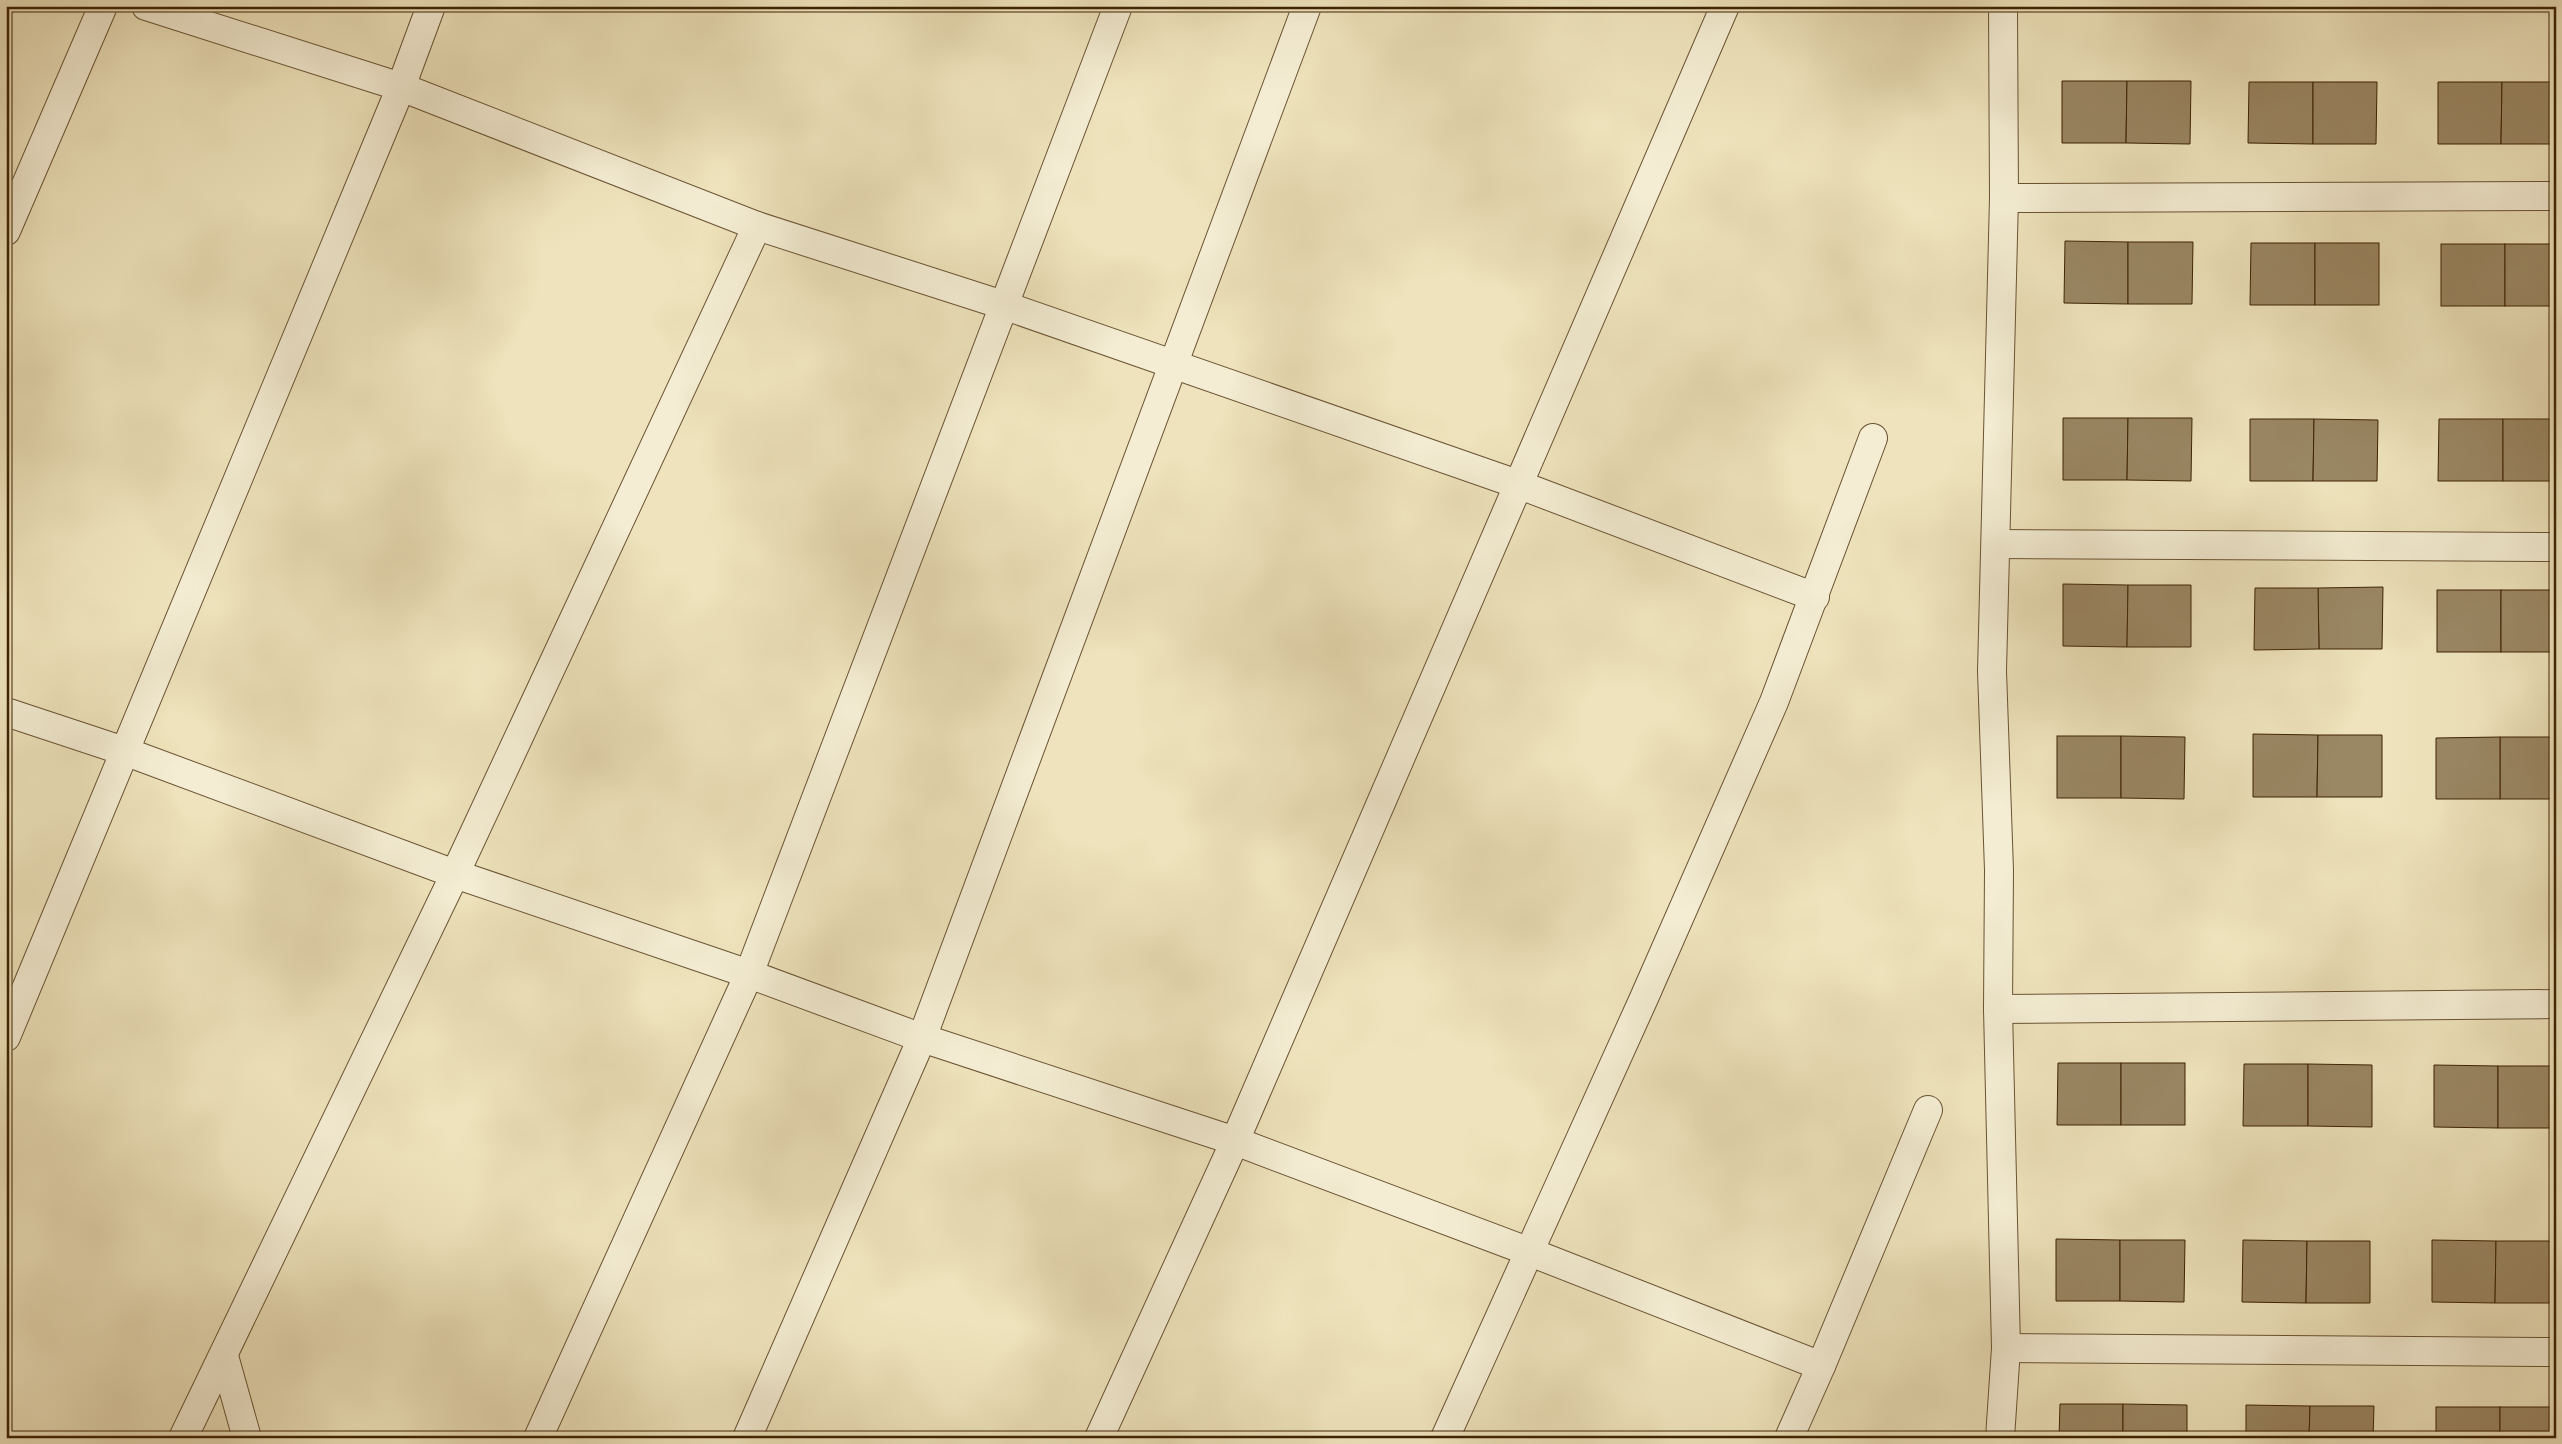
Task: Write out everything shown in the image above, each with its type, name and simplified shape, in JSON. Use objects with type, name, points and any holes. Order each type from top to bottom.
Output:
[{"type":"street","points":[[6,231],[103,6]]},
{"type":"street","points":[[146,6],[400,87],[757,226],[1003,305],[1520,485],[1815,597]]},
{"type":"street","points":[[6,1037],[400,87],[430,6]]},
{"type":"street","points":[[538,1438],[749,974],[1118,6]]},
{"type":"street","points":[[747,1438],[922,1038],[1307,6]]},
{"type":"street","points":[[1099,1438],[1235,1141],[1520,485],[1725,6]]},
{"type":"street","points":[[2000,1438],[2006,1348],[1998,1009],[1999,870],[1992,671],[1997,544],[2004,198],[2003,6]]},
{"type":"street","points":[[2004,198],[2556,196]]},
{"type":"street","points":[[183,1438],[455,874],[757,226]]},
{"type":"street","points":[[1446,1438],[1774,702],[1815,597],[1873,438]]},
{"type":"street","points":[[1997,544],[2556,547]]},
{"type":"street","points":[[6,712],[124,752],[455,874],[749,974],[922,1038],[1235,1141],[1530,1252],[1821,1366]]},
{"type":"street","points":[[1998,1009],[2556,1004]]},
{"type":"street","points":[[1788,1438],[1821,1366],[1928,1110]]},
{"type":"street","points":[[2006,1348],[2556,1352]]},
{"type":"street","points":[[224,1356],[247,1438]]},
{"type":"building","points":[[2062,81],[2127,81],[2126,143],[2062,143]]},
{"type":"building","points":[[2127,81],[2191,81],[2190,144],[2126,143]]},
{"type":"building","points":[[2249,82],[2313,82],[2313,144],[2248,143]]},
{"type":"building","points":[[2313,82],[2377,82],[2376,144],[2313,144]]},
{"type":"building","points":[[2438,82],[2502,82],[2501,144],[2438,144]]},
{"type":"building","points":[[2502,82],[2556,82],[2556,144],[2501,144]]},
{"type":"building","points":[[2065,241],[2128,242],[2128,304],[2064,303]]},
{"type":"building","points":[[2128,242],[2193,242],[2192,304],[2128,304]]},
{"type":"building","points":[[2251,243],[2315,243],[2315,305],[2250,305]]},
{"type":"building","points":[[2315,243],[2379,243],[2379,305],[2315,305]]},
{"type":"building","points":[[2441,244],[2505,244],[2505,306],[2441,306]]},
{"type":"building","points":[[2505,244],[2556,244],[2556,306],[2505,306]]},
{"type":"building","points":[[2063,418],[2128,418],[2127,480],[2063,480]]},
{"type":"building","points":[[2128,418],[2192,418],[2191,481],[2127,480]]},
{"type":"building","points":[[2250,419],[2314,419],[2313,481],[2250,481]]},
{"type":"building","points":[[2314,419],[2378,420],[2377,481],[2313,481]]},
{"type":"building","points":[[2439,419],[2503,419],[2503,481],[2438,481]]},
{"type":"building","points":[[2503,419],[2556,419],[2556,481],[2503,481]]},
{"type":"building","points":[[2063,584],[2128,585],[2127,647],[2063,646]]},
{"type":"building","points":[[2128,585],[2191,585],[2191,647],[2127,647]]},
{"type":"building","points":[[2383,587],[2382,649],[2319,649],[2318,588]]},
{"type":"building","points":[[2255,588],[2318,588],[2319,649],[2254,650]]},
{"type":"building","points":[[2437,590],[2501,590],[2501,652],[2437,652]]},
{"type":"building","points":[[2501,590],[2556,590],[2556,652],[2501,652]]},
{"type":"building","points":[[2253,734],[2318,735],[2317,797],[2253,797]]},
{"type":"building","points":[[2318,735],[2382,735],[2382,797],[2317,797]]},
{"type":"building","points":[[2057,736],[2121,736],[2121,798],[2057,798]]},
{"type":"building","points":[[2121,736],[2185,737],[2184,799],[2121,798]]},
{"type":"building","points":[[2500,737],[2556,737],[2556,799],[2500,799]]},
{"type":"building","points":[[2500,737],[2500,799],[2436,799],[2436,738]]},
{"type":"building","points":[[2058,1063],[2121,1063],[2121,1125],[2057,1125]]},
{"type":"building","points":[[2121,1063],[2185,1063],[2185,1125],[2121,1125]]},
{"type":"building","points":[[2244,1064],[2308,1064],[2308,1126],[2243,1126]]},
{"type":"building","points":[[2308,1064],[2372,1065],[2372,1127],[2308,1126]]},
{"type":"building","points":[[2434,1065],[2498,1066],[2498,1128],[2434,1127]]},
{"type":"building","points":[[2498,1066],[2556,1066],[2556,1128],[2498,1128]]},
{"type":"building","points":[[2056,1239],[2120,1240],[2120,1301],[2056,1301]]},
{"type":"building","points":[[2120,1240],[2185,1240],[2184,1302],[2120,1301]]},
{"type":"building","points":[[2243,1240],[2307,1241],[2306,1303],[2242,1302]]},
{"type":"building","points":[[2432,1240],[2496,1241],[2495,1303],[2432,1302]]},
{"type":"building","points":[[2307,1241],[2370,1241],[2370,1303],[2306,1303]]},
{"type":"building","points":[[2496,1241],[2556,1241],[2556,1303],[2495,1303]]},
{"type":"building","points":[[2060,1404],[2123,1404],[2123,1438],[2059,1438]]},
{"type":"building","points":[[2123,1404],[2187,1405],[2187,1438],[2123,1438]]},
{"type":"building","points":[[2246,1405],[2310,1406],[2309,1438],[2246,1438]]},
{"type":"building","points":[[2310,1406],[2374,1406],[2373,1438],[2309,1438]]},
{"type":"building","points":[[2436,1407],[2500,1407],[2500,1438],[2436,1438]]},
{"type":"building","points":[[2500,1407],[2556,1407],[2556,1438],[2500,1438]]}]
